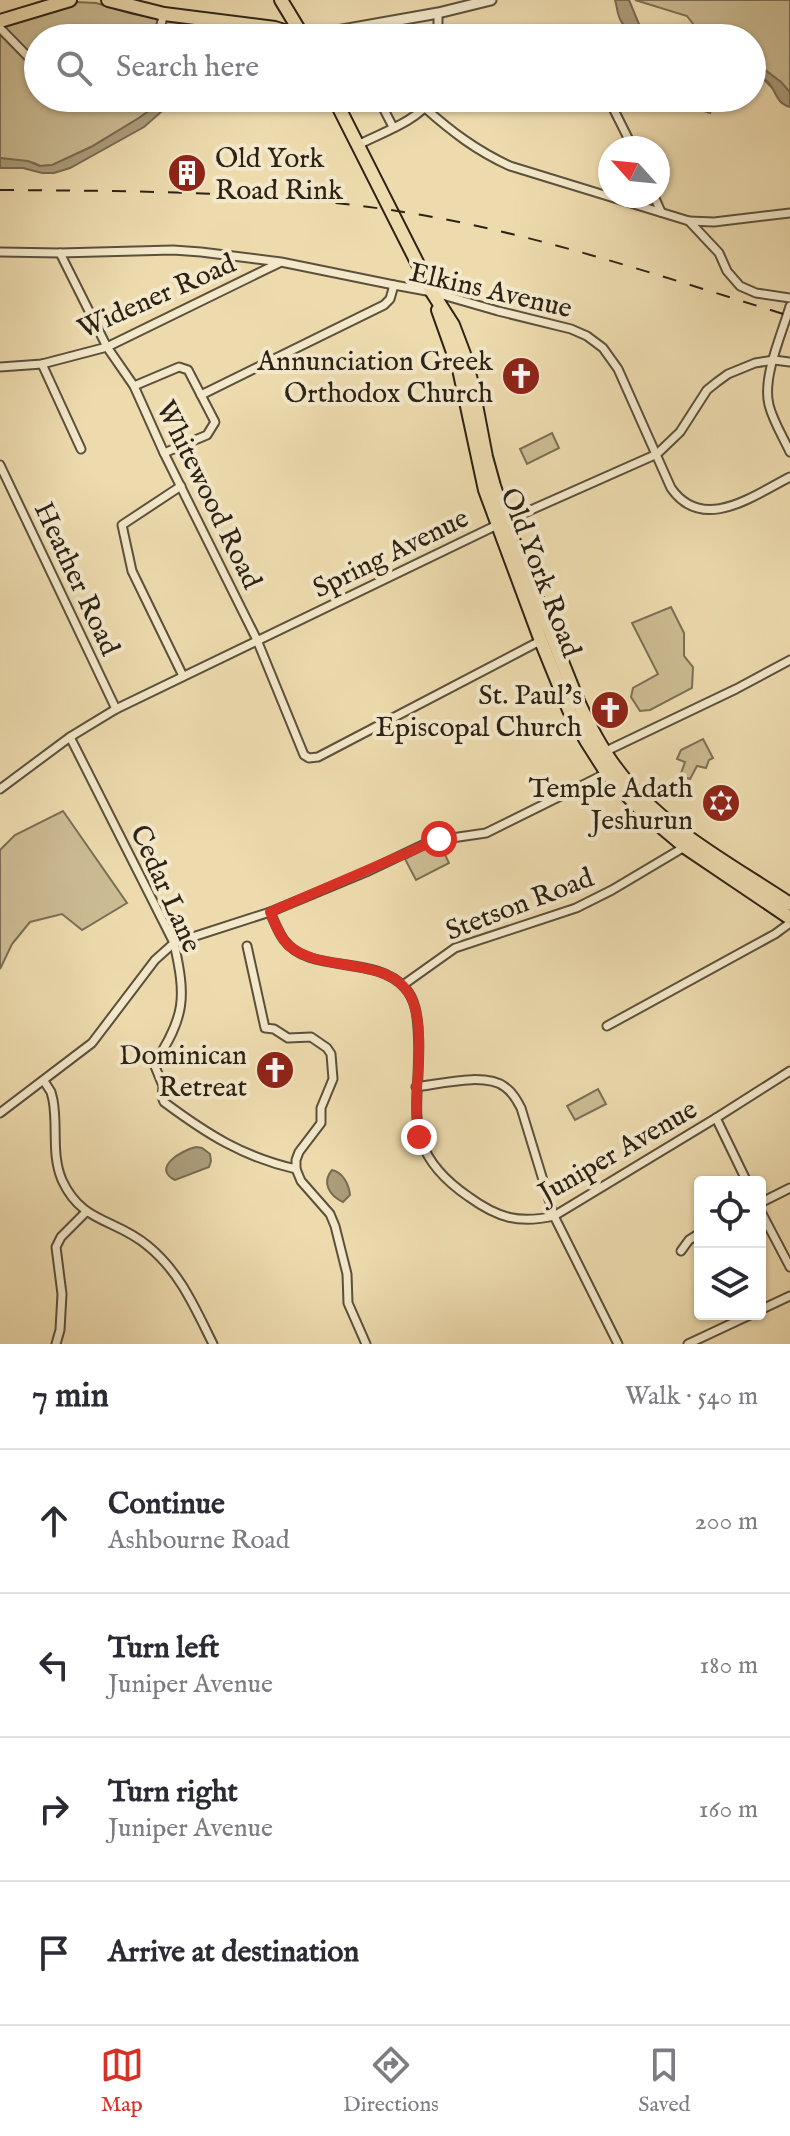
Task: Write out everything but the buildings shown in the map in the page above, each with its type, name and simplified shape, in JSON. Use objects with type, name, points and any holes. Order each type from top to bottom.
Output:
[{"type":"main road","points":[[110,0],[164,14],[248,24]]},
{"type":"main road","points":[[281,0],[296,24]]},
{"type":"main road","points":[[288,0],[298,24]]},
{"type":"main road","points":[[0,21],[64,1]]},
{"type":"main road","name":"Old York Road","points":[[341,112],[432,292],[453,325],[464,354],[502,523],[546,638],[569,710],[612,771],[689,843],[790,921]]},
{"type":"main road","name":"Old York Road","points":[[689,843],[790,904]]},
{"type":"street","points":[[390,24],[491,0]]},
{"type":"street","points":[[438,13],[438,24]]},
{"type":"street","points":[[161,24],[164,14]]},
{"type":"street","points":[[214,19],[214,24]]},
{"type":"street","points":[[0,28],[24,53]]},
{"type":"street","points":[[385,112],[393,127]]},
{"type":"street","points":[[357,145],[420,112]]},
{"type":"street","points":[[430,112],[464,141],[510,166],[689,221],[714,222],[790,213]]},
{"type":"street","points":[[615,112],[627,136]]},
{"type":"street","points":[[659,208],[661,212]]},
{"type":"street","points":[[689,221],[719,253],[727,271],[740,286],[756,293],[790,298]]},
{"type":"street","points":[[0,252],[173,250],[281,262],[394,285]]},
{"type":"street","name":"Whitewood Road","points":[[60,253],[107,347],[134,386],[257,640],[301,751],[309,758],[318,757],[546,638]]},
{"type":"street","name":"Widener Road","points":[[0,367],[42,364],[107,347],[281,262]]},
{"type":"street","name":"Elkins Avenue","points":[[201,395],[384,305],[390,299],[394,285],[432,292],[587,336],[603,348],[618,369],[671,488],[690,506],[708,511],[727,508],[790,477]]},
{"type":"street","points":[[790,306],[768,380],[770,407],[790,452]]},
{"type":"street","name":"Spring Avenue","points":[[0,789],[70,737],[116,709],[502,523],[657,454],[680,432],[707,390],[740,368],[774,360],[790,362]]},
{"type":"street","points":[[42,364],[81,449]]},
{"type":"street","points":[[134,386],[179,367],[188,370],[215,422],[207,435],[164,453]]},
{"type":"street","name":"Heather Road","points":[[0,465],[116,709]]},
{"type":"street","points":[[181,486],[122,525],[132,571],[183,676]]},
{"type":"street","points":[[601,754],[790,660]]},
{"type":"street","name":"Cedar Lane","points":[[70,737],[174,943],[182,979],[182,999],[177,1021],[154,1064],[163,1086],[164,1102],[208,1134],[269,1163],[296,1169]]},
{"type":"street","points":[[0,1113],[97,1038],[155,960],[174,943],[270,912],[431,841],[486,833],[612,771]]},
{"type":"street","name":"Stetson Road","points":[[403,985],[455,948],[576,908],[689,843]]},
{"type":"street","points":[[270,912],[284,939],[300,952],[313,958],[373,970],[403,985]]},
{"type":"street","points":[[607,1026],[775,934],[790,921]]},
{"type":"street","points":[[247,946],[265,1028],[274,1029],[288,1038],[311,1037],[327,1048],[333,1061],[333,1079],[321,1108],[321,1123],[299,1152],[296,1169],[301,1181],[333,1221],[347,1274],[348,1303],[366,1344]]},
{"type":"street","name":"Juniper Avenue","points":[[403,985],[412,999],[418,1018],[416,1120],[419,1137],[437,1169],[457,1190],[481,1206],[506,1217],[532,1221],[554,1216],[788,1073]]},
{"type":"street","points":[[788,1073],[790,1083]]},
{"type":"street","points":[[44,1081],[55,1107],[55,1151],[60,1174],[70,1193],[86,1212],[123,1228],[161,1258],[179,1279],[213,1344]]},
{"type":"street","points":[[416,1087],[493,1081],[515,1097],[554,1216],[618,1344]]},
{"type":"street","points":[[716,1118],[744,1176]]},
{"type":"street","points":[[766,1200],[790,1188]]},
{"type":"street","points":[[56,1344],[62,1294],[56,1247],[61,1237],[86,1212]]},
{"type":"street","points":[[766,1221],[790,1267]]},
{"type":"street","points":[[681,1251],[694,1237]]},
{"type":"street","points":[[766,1307],[790,1296]]},
{"type":"street","points":[[688,1344],[739,1320]]},
{"type":"shaded area","points":[[615,0],[629,0],[639,24],[624,24]]},
{"type":"shaded area","points":[[635,0],[790,0],[790,98],[775,91],[766,82],[766,24],[693,24],[687,16]]},
{"type":"shaded area","points":[[76,2],[96,3],[133,14],[189,24],[24,24],[24,112],[147,112],[91,147],[53,165],[40,166],[0,158],[0,25]]},
{"type":"shaded area","points":[[766,71],[790,92],[790,107],[779,100]]},
{"type":"shaded area","points":[[147,112],[161,112],[144,127],[70,168],[42,173],[23,168],[0,168],[0,158],[28,161],[40,166],[52,165],[91,147]]},
{"type":"shaded area","points":[[552,433],[559,448],[527,464],[520,449]]},
{"type":"shaded area","points":[[671,607],[684,633],[684,656],[693,667],[692,688],[650,710],[640,711],[631,697],[633,688],[658,674],[632,623]]},
{"type":"shaded area","points":[[703,739],[713,758],[706,768],[697,766],[690,779],[680,776],[685,762],[677,759],[681,750]]},
{"type":"shaded area","points":[[63,811],[127,903],[82,930],[62,914],[30,922],[12,944],[0,969],[0,850],[15,835]]},
{"type":"shaded area","points":[[439,842],[449,863],[416,880],[405,859]]},
{"type":"shaded area","points":[[598,1089],[606,1104],[575,1120],[567,1106]]},
{"type":"shaded area","points":[[196,1147],[210,1154],[209,1167],[175,1180],[168,1175],[167,1165],[171,1160]]},
{"type":"shaded area","points":[[332,1170],[342,1176],[348,1187],[350,1195],[343,1202],[328,1189],[327,1180]]},
{"type":"railway","points":[[0,190],[264,197],[422,215],[561,247],[790,316]]},
{"type":"place","name":"Old York Road Rink","points":[[187,173]]},
{"type":"place","name":"Annunciation Greek Orthodox Church","points":[[521,376]]},
{"type":"place","name":"St. Paul's Episcopal Church","points":[[610,710]]},
{"type":"place","name":"Temple Adath Jeshurun","points":[[721,803]]},
{"type":"place","name":"Dominican Retreat","points":[[275,1070]]},
{"type":"route","points":[[419,1137],[416,1120],[418,1018],[409,992],[397,981],[373,970],[313,958],[300,952],[288,945],[270,912],[439,839]]}]
